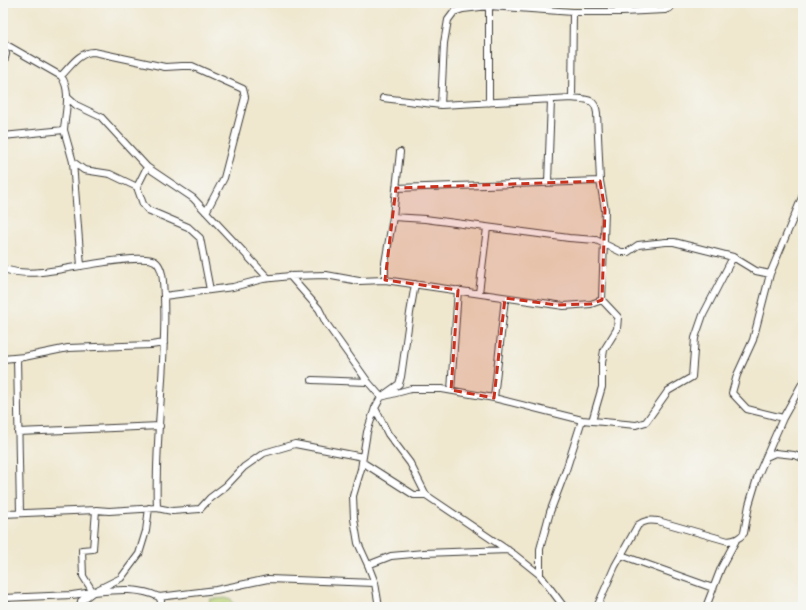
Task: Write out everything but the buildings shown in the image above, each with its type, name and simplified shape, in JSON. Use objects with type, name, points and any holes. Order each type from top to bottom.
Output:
[{"type":"street","points":[[622,3],[622,12]]},
{"type":"street","points":[[441,105],[444,43],[448,20],[454,12],[463,9],[489,6],[572,12],[622,12],[665,10],[670,8],[673,3]]},
{"type":"street","points":[[488,103],[489,6]]},
{"type":"street","points":[[572,12],[572,98]]},
{"type":"street","points":[[3,66],[6,54],[4,42]]},
{"type":"street","points":[[4,42],[61,76],[65,81],[67,97],[64,130],[73,162],[81,266]]},
{"type":"street","points":[[61,76],[82,54],[94,52],[165,67],[192,66],[243,89],[245,97],[224,178],[206,212]]},
{"type":"street","points":[[67,97],[76,105],[101,117],[147,167],[193,198],[268,278]]},
{"type":"street","points":[[383,98],[441,105],[572,98],[591,101],[596,105],[600,181],[605,210],[602,300],[618,317],[617,329],[604,350],[602,363],[602,387],[592,421]]},
{"type":"street","points":[[548,182],[551,100]]},
{"type":"street","points":[[3,136],[64,130]]},
{"type":"street","points":[[385,280],[385,263],[393,217],[400,152]]},
{"type":"street","points":[[73,162],[84,170],[110,174],[137,187],[143,204],[148,210],[188,227],[200,238],[210,290]]},
{"type":"street","points":[[137,187],[147,167]]},
{"type":"street","points":[[396,188],[600,181]]},
{"type":"street","points":[[783,418],[747,408],[732,393],[736,375],[753,340],[770,274],[802,199]]},
{"type":"street","points":[[393,217],[425,219],[487,228],[596,240],[621,252],[628,252],[638,245],[674,242],[733,257],[756,271],[770,274]]},
{"type":"street","points":[[479,293],[487,228]]},
{"type":"street","points":[[381,397],[411,389],[451,390],[494,398],[582,420],[636,425],[646,422],[668,391],[692,377],[695,338],[703,315],[733,257]]},
{"type":"street","points":[[3,269],[21,273],[44,272],[144,258],[155,260],[161,267],[165,325],[157,508]]},
{"type":"street","points":[[164,296],[233,287],[268,278],[326,275],[359,281],[385,280],[564,306],[591,304],[602,300]]},
{"type":"street","points":[[290,276],[319,310],[326,323],[368,382],[381,397]]},
{"type":"street","points":[[379,607],[375,583],[358,543],[354,519],[353,496],[367,432],[375,408],[381,397],[400,384],[415,284]]},
{"type":"street","points":[[451,390],[458,290]]},
{"type":"street","points":[[494,398],[505,298]]},
{"type":"street","points":[[3,359],[17,358],[68,348],[151,345],[164,343]]},
{"type":"street","points":[[17,358],[20,514]]},
{"type":"street","points":[[312,380],[368,382]]},
{"type":"street","points":[[706,607],[721,568],[736,540],[744,533],[749,505],[758,475],[783,418],[803,382]]},
{"type":"street","points":[[375,408],[388,434],[410,463],[426,495],[508,550],[540,575],[564,607]]},
{"type":"street","points":[[540,575],[540,549],[550,512],[566,470],[582,420]]},
{"type":"street","points":[[18,432],[160,426]]},
{"type":"street","points":[[3,514],[96,510],[109,511],[149,508],[172,511],[200,509],[210,498],[226,486],[244,467],[264,453],[295,444],[362,460],[414,495],[426,495]]},
{"type":"street","points":[[766,457],[775,453],[794,455],[803,458]]},
{"type":"street","points":[[80,607],[81,601],[93,592],[120,578],[139,554],[146,531],[149,508]]},
{"type":"street","points":[[93,592],[83,576],[82,550],[93,549],[96,510]]},
{"type":"street","points":[[597,607],[615,566],[638,525],[643,522],[650,520],[658,521],[728,541],[736,540]]},
{"type":"street","points":[[368,565],[391,556],[424,553],[508,550]]},
{"type":"street","points":[[621,555],[713,588]]},
{"type":"street","points":[[3,598],[72,595],[123,590],[149,593],[159,597],[216,590],[268,579],[375,583]]},
{"type":"street","points":[[159,597],[161,601],[160,607]]},
{"type":"highlighted area","points":[[600,181],[605,210],[602,300],[591,304],[556,305],[505,298],[494,398],[451,390],[458,290],[385,280],[396,188]]},
{"type":"green space","points":[[230,598],[236,607],[209,607],[210,599]]}]
